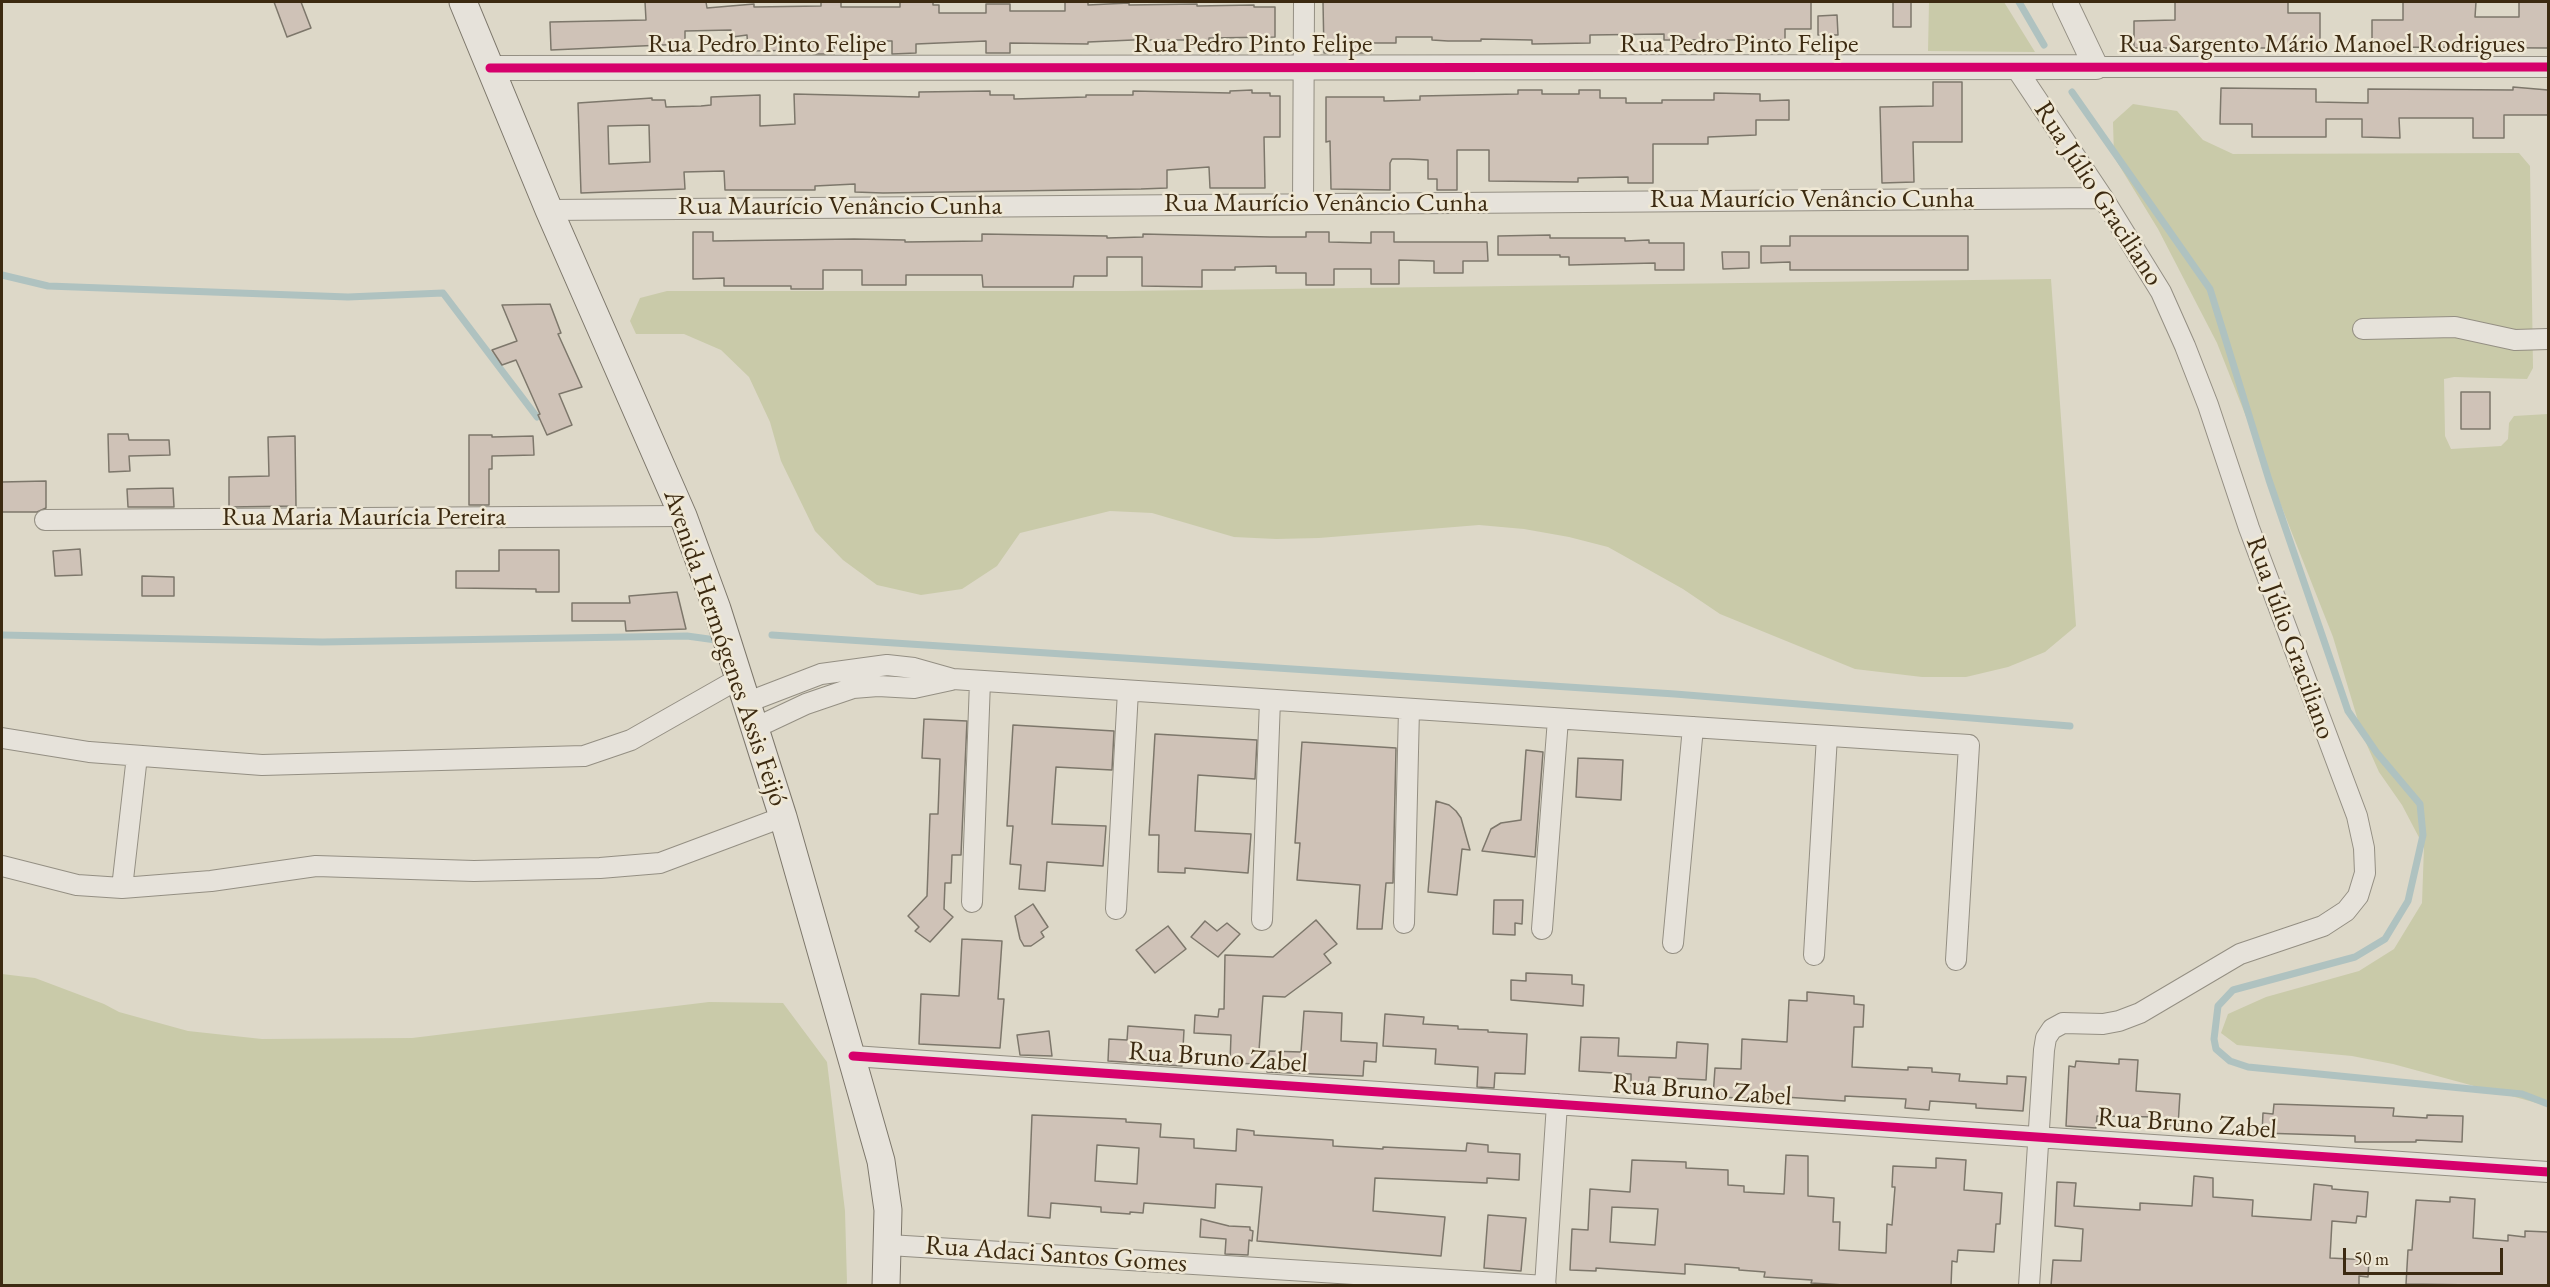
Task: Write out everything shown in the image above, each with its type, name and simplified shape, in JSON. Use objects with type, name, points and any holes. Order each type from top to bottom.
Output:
[{"type":"main road","name":"Avenida Hermógenes Assis Feijó","points":[[463,2],[549,210],[683,516],[744,690],[882,1161],[888,1210],[889,1245],[886,1286]]},
{"type":"street","points":[[1303,204],[1304,2]]},
{"type":"street","name":"Rua Sargento Mário Manoel Rodrigues","points":[[2065,2],[2096,67],[2548,67]]},
{"type":"street","name":"Rua Pedro Pinto Felipe","points":[[490,68],[2096,67]]},
{"type":"street","name":"Rua Júlio Graciliano","points":[[2016,68],[2103,198],[2161,292],[2208,405],[2249,528],[2357,816],[2364,848],[2365,873],[2358,896],[2346,911],[2323,926],[2240,954],[2140,1013],[2119,1021],[2063,1023],[2052,1029],[2046,1038],[2044,1050],[2037,1137]]},
{"type":"street","name":"Rua Maurício Venâncio Cunha","points":[[549,210],[2103,198]]},
{"type":"street","points":[[2363,329],[2455,327],[2515,340],[2548,339]]},
{"type":"street","name":"Rua Maria Maurícia Pereira","points":[[45,519],[683,516]]},
{"type":"street","points":[[2,738],[89,752],[262,765],[584,756],[631,740],[744,690],[855,668],[896,666],[953,679],[980,681],[1969,745],[1956,960]]},
{"type":"street","points":[[755,728],[806,704],[853,688],[878,686],[914,688],[953,679]]},
{"type":"street","points":[[972,902],[980,681]]},
{"type":"street","points":[[1116,909],[1128,691]]},
{"type":"street","points":[[1262,920],[1270,700]]},
{"type":"street","points":[[1404,923],[1409,709]]},
{"type":"street","points":[[1542,929],[1558,719]]},
{"type":"street","points":[[1673,943],[1693,727]]},
{"type":"street","points":[[1814,955],[1827,736]]},
{"type":"street","points":[[122,888],[137,756]]},
{"type":"street","points":[[2,866],[77,885],[122,888],[211,881],[316,866],[474,871],[600,868],[660,862],[783,817]]},
{"type":"street","name":"Rua Bruno Zabel","points":[[853,1056],[2548,1172]]},
{"type":"street","points":[[1545,1286],[1557,1104]]},
{"type":"street","points":[[2029,1286],[2037,1137]]},
{"type":"street","name":"Rua Adaci Santos Gomes","points":[[889,1245],[1545,1286]]},
{"type":"green space","points":[[1929,2],[2004,2],[2035,52],[1928,51]]},
{"type":"green space","points":[[2133,104],[2177,111],[2203,140],[2233,154],[2519,153],[2530,166],[2533,368],[2527,379],[2454,377],[2444,379],[2445,436],[2451,449],[2501,446],[2508,439],[2509,423],[2514,416],[2548,414],[2548,1106],[2393,1064],[2352,1056],[2237,1045],[2221,1033],[2228,1014],[2266,997],[2359,971],[2394,949],[2422,903],[2424,847],[2402,805],[2379,772],[2362,734],[2333,637],[2217,343],[2158,229],[2114,157],[2113,122]]},
{"type":"green space","points":[[2051,279],[2076,626],[2045,652],[2008,667],[1966,677],[1922,677],[1855,669],[1720,614],[1683,589],[1608,547],[1524,529],[1479,525],[1319,538],[1276,539],[1234,537],[1152,513],[1110,511],[1020,533],[997,566],[962,589],[921,595],[877,585],[843,560],[815,531],[781,461],[770,422],[749,377],[721,350],[684,334],[636,334],[630,321],[640,298],[667,291],[1124,291]]},
{"type":"green space","points":[[2,974],[35,978],[119,1012],[188,1031],[262,1039],[412,1038],[709,1002],[783,1003],[827,1062],[845,1211],[847,1283],[845,1286],[2,1285]]},
{"type":"building","points":[[274,2],[301,2],[311,28],[287,37]]},
{"type":"building","points":[[645,2],[706,2],[707,8],[754,4],[754,7],[821,6],[821,2],[841,2],[841,7],[900,7],[900,2],[933,2],[933,5],[939,5],[939,13],[986,13],[986,4],[1010,4],[1010,11],[1065,11],[1065,2],[1088,2],[1088,5],[1129,3],[1129,5],[1254,5],[1254,7],[1275,7],[1275,37],[1209,38],[1209,44],[1185,44],[1185,40],[1133,40],[1088,42],[1088,44],[1010,43],[1010,53],[986,53],[986,41],[916,44],[916,53],[892,54],[892,41],[834,41],[834,54],[813,54],[813,50],[748,51],[747,35],[732,37],[731,30],[685,31],[685,44],[551,50],[550,22],[646,20]]},
{"type":"building","points":[[1323,2],[1811,2],[1811,29],[1785,29],[1785,40],[1664,40],[1664,34],[1590,35],[1590,43],[1532,44],[1532,40],[1448,41],[1432,40],[1432,37],[1396,37],[1396,43],[1371,43],[1371,53],[1324,53]]},
{"type":"building","points":[[1893,2],[1911,2],[1911,27],[1893,27]]},
{"type":"building","points":[[2175,2],[2288,2],[2288,13],[2320,13],[2320,48],[2134,48],[2134,21],[2175,20]]},
{"type":"building","points":[[2403,2],[2476,2],[2475,17],[2519,17],[2519,2],[2548,2],[2548,48],[2372,47],[2372,20],[2403,20]]},
{"type":"building","points":[[1837,15],[1838,35],[1818,35],[1818,16]]},
{"type":"building","points":[[1933,82],[1962,82],[1962,142],[1913,142],[1914,182],[1882,183],[1880,107],[1933,106]]},
{"type":"building","points":[[2513,87],[2548,90],[2548,115],[2504,115],[2504,138],[2473,138],[2473,118],[2399,118],[2400,138],[2362,137],[2362,119],[2326,119],[2326,137],[2252,137],[2252,124],[2220,124],[2221,88],[2316,89],[2316,102],[2368,103],[2368,89],[2513,90]]},
{"type":"building","points":[[1252,90],[1252,93],[1270,93],[1270,96],[1280,96],[1280,137],[1264,137],[1265,188],[1210,188],[1209,167],[1167,170],[1167,188],[883,193],[855,192],[855,184],[815,186],[815,190],[725,190],[724,171],[684,172],[685,189],[581,193],[578,103],[652,98],[652,100],[665,100],[666,107],[701,106],[711,105],[711,97],[760,95],[760,126],[795,124],[794,94],[919,97],[919,92],[990,91],[990,95],[1014,95],[1014,99],[1133,95],[1133,91],[1230,93],[1230,91]],"holes":[[[649,125],[650,162],[609,164],[608,126]]]},
{"type":"building","points":[[1518,90],[1542,90],[1542,94],[1579,94],[1579,90],[1600,90],[1600,98],[1626,98],[1626,103],[1714,100],[1714,93],[1760,94],[1760,101],[1789,100],[1789,120],[1756,120],[1756,135],[1708,137],[1708,144],[1653,144],[1653,183],[1628,183],[1628,177],[1578,178],[1578,182],[1489,181],[1489,150],[1457,150],[1457,190],[1437,190],[1437,179],[1428,179],[1428,160],[1409,159],[1392,159],[1390,190],[1331,189],[1330,141],[1326,142],[1326,97],[1384,97],[1384,101],[1420,100],[1420,96],[1518,94]]},
{"type":"building","points":[[693,232],[713,232],[713,241],[854,239],[905,240],[905,242],[982,241],[982,234],[1107,236],[1107,238],[1143,237],[1143,234],[1306,237],[1306,232],[1329,232],[1329,242],[1371,243],[1371,232],[1394,232],[1394,242],[1487,242],[1488,261],[1463,261],[1463,273],[1434,273],[1434,261],[1399,260],[1399,284],[1371,284],[1371,269],[1334,269],[1334,285],[1306,285],[1306,273],[1276,273],[1276,266],[1202,270],[1202,287],[1142,286],[1142,257],[1107,257],[1107,276],[1074,276],[1073,287],[983,287],[982,275],[906,275],[906,285],[862,285],[862,270],[823,270],[823,289],[791,289],[791,286],[724,286],[724,278],[693,279]]},
{"type":"building","points":[[1550,235],[1550,238],[1625,238],[1625,241],[1649,240],[1649,243],[1684,243],[1684,270],[1655,270],[1655,263],[1569,265],[1569,257],[1560,257],[1560,255],[1498,255],[1498,236]]},
{"type":"building","points":[[1790,236],[1968,236],[1968,270],[1790,270],[1790,262],[1761,263],[1761,246],[1790,246]]},
{"type":"building","points":[[1722,252],[1749,252],[1749,268],[1723,269]]},
{"type":"building","points":[[550,304],[561,333],[558,334],[582,387],[559,394],[572,425],[547,435],[516,360],[502,365],[492,350],[517,341],[502,305]]},
{"type":"building","points":[[2461,392],[2490,392],[2490,429],[2461,429]]},
{"type":"building","points":[[108,434],[128,434],[129,440],[169,440],[170,455],[129,456],[130,471],[109,472]]},
{"type":"building","points":[[469,435],[533,436],[534,455],[492,456],[492,469],[489,469],[489,505],[469,505]]},
{"type":"building","points":[[295,436],[296,506],[229,507],[229,477],[269,476],[268,437]]},
{"type":"building","points":[[46,481],[46,508],[37,512],[2,512],[2,482]]},
{"type":"building","points":[[173,488],[174,507],[128,507],[127,489]]},
{"type":"building","points":[[80,549],[82,575],[55,576],[53,551]]},
{"type":"building","points":[[499,550],[559,550],[559,592],[536,592],[536,589],[456,588],[456,571],[499,571]]},
{"type":"building","points":[[142,576],[174,577],[174,596],[142,596]]},
{"type":"building","points":[[677,592],[686,629],[626,631],[625,621],[572,621],[572,603],[630,603],[629,596]]},
{"type":"building","points":[[924,719],[967,721],[961,855],[952,855],[951,883],[945,883],[944,909],[953,917],[930,942],[915,931],[919,927],[908,916],[927,896],[930,814],[938,814],[940,759],[922,758]]},
{"type":"building","points":[[1013,725],[1114,731],[1112,770],[1056,767],[1052,824],[1106,826],[1103,866],[1047,862],[1045,891],[1019,889],[1021,865],[1010,864],[1013,826],[1007,826]]},
{"type":"building","points":[[1155,734],[1257,740],[1255,779],[1198,775],[1195,831],[1251,834],[1248,873],[1185,868],[1185,873],[1158,872],[1159,835],[1149,835]]},
{"type":"building","points":[[1302,742],[1396,748],[1393,883],[1386,883],[1382,929],[1357,929],[1360,885],[1297,880],[1300,843],[1295,843]]},
{"type":"building","points":[[1526,750],[1543,752],[1535,857],[1482,851],[1491,829],[1501,823],[1521,820]]},
{"type":"building","points":[[1578,758],[1623,760],[1621,800],[1576,797]]},
{"type":"building","points":[[1436,801],[1449,805],[1461,818],[1470,850],[1462,849],[1457,895],[1428,892]]},
{"type":"building","points":[[1494,900],[1523,900],[1522,924],[1515,923],[1515,935],[1493,934]]},
{"type":"building","points":[[1033,904],[1048,927],[1041,932],[1044,937],[1031,946],[1024,946],[1020,939],[1015,916]]},
{"type":"building","points":[[1316,920],[1337,944],[1324,954],[1331,963],[1285,997],[1263,996],[1258,1064],[1230,1063],[1231,1035],[1194,1033],[1195,1015],[1218,1017],[1219,1009],[1224,1009],[1225,955],[1273,957]]},
{"type":"building","points":[[1205,921],[1217,931],[1227,923],[1240,934],[1218,957],[1191,937]]},
{"type":"building","points":[[1168,926],[1186,949],[1155,973],[1136,950]]},
{"type":"building","points":[[962,939],[1002,941],[998,999],[1004,999],[1000,1048],[919,1044],[921,994],[959,996]]},
{"type":"building","points":[[1526,973],[1572,975],[1572,984],[1584,985],[1583,1006],[1511,1000],[1511,980],[1526,981]]},
{"type":"building","points":[[1807,992],[1854,996],[1854,1004],[1864,1005],[1863,1027],[1854,1027],[1852,1067],[1908,1070],[1908,1067],[1932,1068],[1932,1072],[1960,1074],[1959,1081],[2007,1084],[2007,1076],[2026,1077],[2023,1111],[1976,1108],[1976,1104],[1930,1101],[1929,1110],[1905,1108],[1906,1099],[1845,1096],[1845,1101],[1769,1096],[1769,1099],[1713,1097],[1715,1068],[1741,1069],[1742,1039],[1787,1042],[1789,1000],[1807,1001]]},
{"type":"building","points":[[1304,1011],[1342,1013],[1341,1041],[1377,1043],[1376,1062],[1364,1061],[1363,1076],[1267,1072],[1269,1051],[1301,1052]]},
{"type":"building","points":[[1385,1014],[1424,1017],[1423,1024],[1458,1026],[1458,1029],[1527,1034],[1525,1074],[1495,1073],[1494,1088],[1477,1087],[1478,1067],[1435,1064],[1436,1049],[1383,1046]]},
{"type":"building","points":[[1128,1026],[1184,1030],[1182,1066],[1108,1061],[1109,1039],[1127,1040]]},
{"type":"building","points":[[1049,1031],[1052,1056],[1020,1055],[1017,1035]]},
{"type":"building","points":[[1581,1037],[1619,1038],[1618,1056],[1676,1058],[1677,1042],[1708,1044],[1706,1080],[1649,1077],[1648,1087],[1631,1086],[1631,1074],[1579,1071]]},
{"type":"building","points":[[2119,1059],[2138,1060],[2136,1091],[2180,1094],[2178,1126],[2159,1125],[2159,1117],[2097,1116],[2096,1128],[2066,1126],[2069,1066],[2075,1067],[2076,1061],[2119,1064]]},
{"type":"building","points":[[2274,1104],[2394,1108],[2393,1116],[2427,1118],[2427,1115],[2463,1116],[2462,1142],[2416,1140],[2416,1142],[2355,1142],[2355,1136],[2262,1133],[2263,1113],[2273,1114]]},
{"type":"building","points":[[1032,1115],[1126,1119],[1126,1122],[1161,1124],[1160,1137],[1194,1139],[1194,1148],[1236,1151],[1237,1129],[1254,1131],[1254,1135],[1333,1140],[1333,1146],[1466,1151],[1467,1143],[1488,1145],[1488,1152],[1520,1154],[1519,1180],[1487,1178],[1487,1183],[1375,1178],[1373,1211],[1445,1217],[1441,1256],[1257,1241],[1262,1187],[1216,1184],[1215,1208],[1144,1203],[1143,1213],[1130,1212],[1130,1214],[1101,1212],[1101,1207],[1051,1203],[1050,1218],[1028,1216]],"holes":[[[1097,1145],[1139,1148],[1137,1184],[1095,1181]]]},
{"type":"building","points":[[1786,1155],[1808,1156],[1808,1196],[1834,1198],[1833,1222],[1840,1222],[1839,1250],[1886,1253],[1887,1224],[1892,1225],[1895,1187],[1892,1187],[1893,1166],[1936,1168],[1936,1158],[1966,1160],[1964,1190],[2002,1193],[2000,1224],[1996,1224],[1994,1252],[1958,1250],[1957,1262],[1952,1261],[1951,1286],[1811,1283],[1812,1280],[1764,1277],[1765,1272],[1739,1270],[1739,1268],[1685,1264],[1685,1274],[1596,1268],[1596,1271],[1570,1270],[1572,1229],[1588,1230],[1590,1189],[1630,1192],[1632,1160],[1686,1162],[1686,1168],[1728,1170],[1728,1185],[1744,1186],[1744,1192],[1784,1194]],"holes":[[[1612,1207],[1658,1209],[1655,1245],[1610,1242]]]},
{"type":"building","points":[[2194,1176],[2213,1178],[2213,1197],[2253,1200],[2252,1216],[2311,1220],[2314,1184],[2332,1186],[2332,1189],[2368,1192],[2366,1217],[2357,1216],[2356,1223],[2332,1221],[2330,1258],[2369,1260],[2368,1277],[2359,1276],[2359,1286],[2051,1286],[2053,1260],[2081,1261],[2083,1229],[2055,1226],[2057,1182],[2076,1183],[2074,1206],[2140,1210],[2140,1203],[2192,1206]]},
{"type":"building","points":[[2450,1197],[2475,1199],[2473,1238],[2508,1241],[2508,1235],[2525,1237],[2525,1231],[2548,1232],[2548,1286],[2406,1284],[2408,1250],[2412,1250],[2416,1200],[2450,1202]]},
{"type":"building","points":[[1488,1215],[1526,1218],[1521,1271],[1484,1268]]},
{"type":"building","points":[[1201,1219],[1229,1226],[1250,1227],[1253,1231],[1252,1241],[1249,1240],[1248,1255],[1225,1254],[1226,1239],[1200,1237]]},
{"type":"waterway","points":[[2019,2],[2044,45]]},
{"type":"waterway","points":[[2072,92],[2210,289],[2269,480],[2348,711],[2377,753],[2420,804],[2423,835],[2408,901],[2385,939],[2355,957],[2233,990],[2218,1006],[2214,1039],[2216,1049],[2230,1061],[2248,1067],[2522,1094],[2548,1104]]},
{"type":"waterway","points":[[2,275],[48,286],[348,297],[443,293],[537,417]]},
{"type":"waterway","points":[[2,635],[322,642],[687,636],[716,640]]},
{"type":"waterway","points":[[772,635],[1675,694],[2070,726]]},
{"type":"cycle path","points":[[490,68],[2548,67]]},
{"type":"cycle path","points":[[853,1056],[2548,1172]]}]
